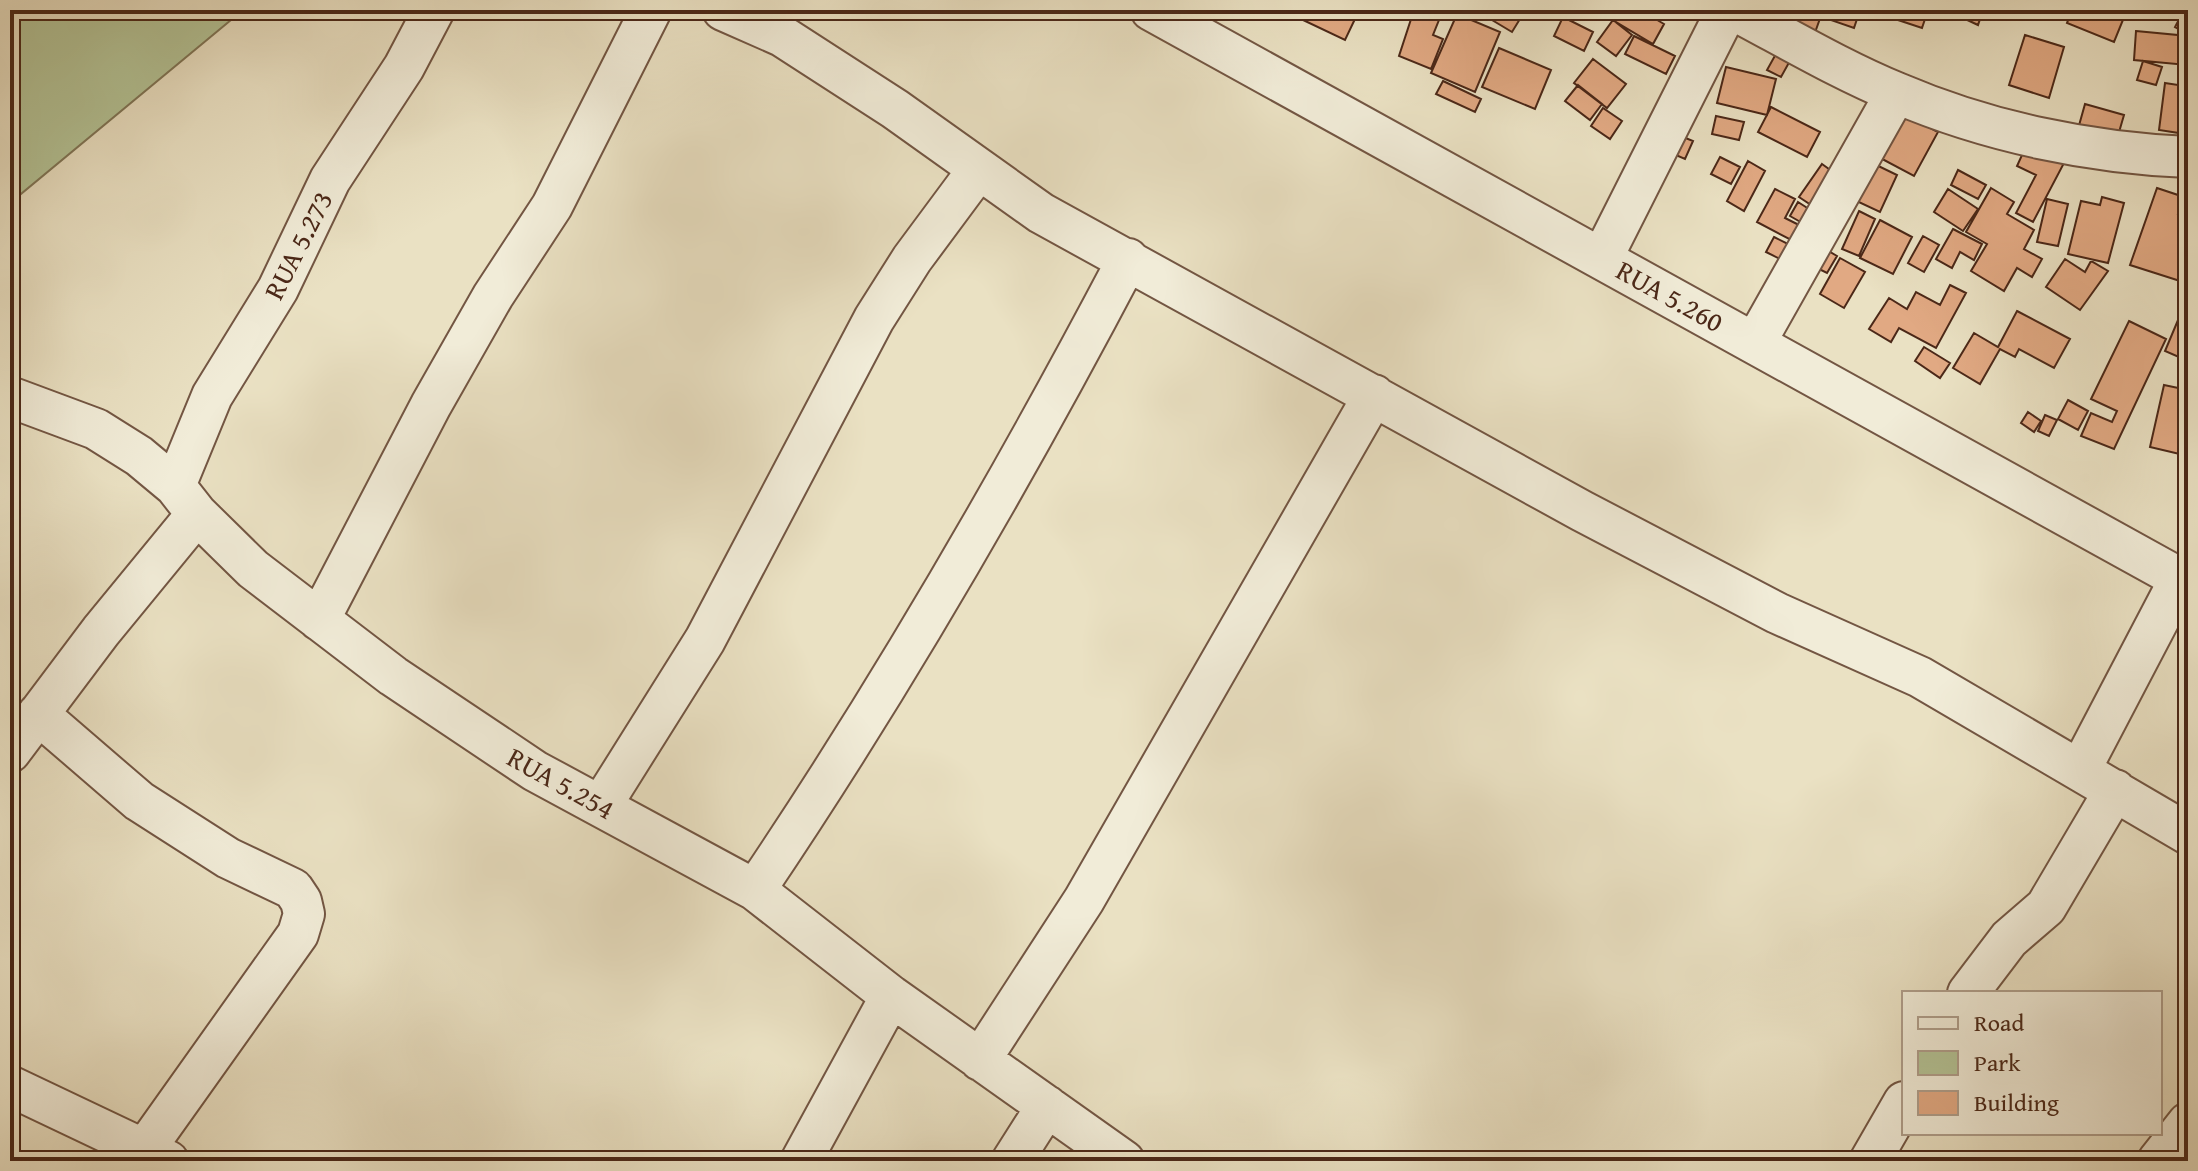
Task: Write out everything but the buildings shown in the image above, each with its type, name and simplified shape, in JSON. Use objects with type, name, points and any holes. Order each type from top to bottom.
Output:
[{"type":"street","name":"RUA 5.273","points":[[10,752],[186,500],[212,396],[278,289],[330,180],[404,67],[434,10]]},
{"type":"street","points":[[319,620],[431,405],[493,296],[552,206],[651,10]]},
{"type":"street","points":[[723,10],[782,36],[895,109],[1041,213],[1582,511],[1777,613],[1920,677],[2188,834]]},
{"type":"street","points":[[1602,258],[1727,10]]},
{"type":"street","points":[[1734,10],[1896,93],[2039,139],[2148,156],[2188,157]]},
{"type":"street","name":"RUA 5.260","points":[[1174,15],[1602,258],[2184,581]]},
{"type":"street","points":[[1755,343],[1896,93]]},
{"type":"street","points":[[602,804],[705,640],[874,319],[912,259],[978,170]]},
{"type":"street","points":[[755,890],[857,738],[940,601],[1053,402],[1128,259]]},
{"type":"street","points":[[980,1060],[1084,900],[1374,395]]},
{"type":"street","name":"RUA 5.254","points":[[10,397],[96,429],[139,456],[253,569],[475,734],[535,771],[602,804],[755,890],[891,996],[1124,1161]]},
{"type":"street","points":[[2080,770],[2184,581]]},
{"type":"street","points":[[10,1086],[156,1155],[298,934],[304,914],[301,901],[293,889],[228,858],[139,801],[38,714]]},
{"type":"street","points":[[1970,991],[2009,939],[2046,907],[2115,790]]},
{"type":"street","points":[[801,1161],[891,996]]},
{"type":"street","points":[[1870,1161],[1902,1105]]},
{"type":"street","points":[[1012,1161],[1047,1106]]},
{"type":"street","points":[[2158,1161],[2188,1123]]},
{"type":"green space","points":[[10,10],[243,10],[10,203]]}]
